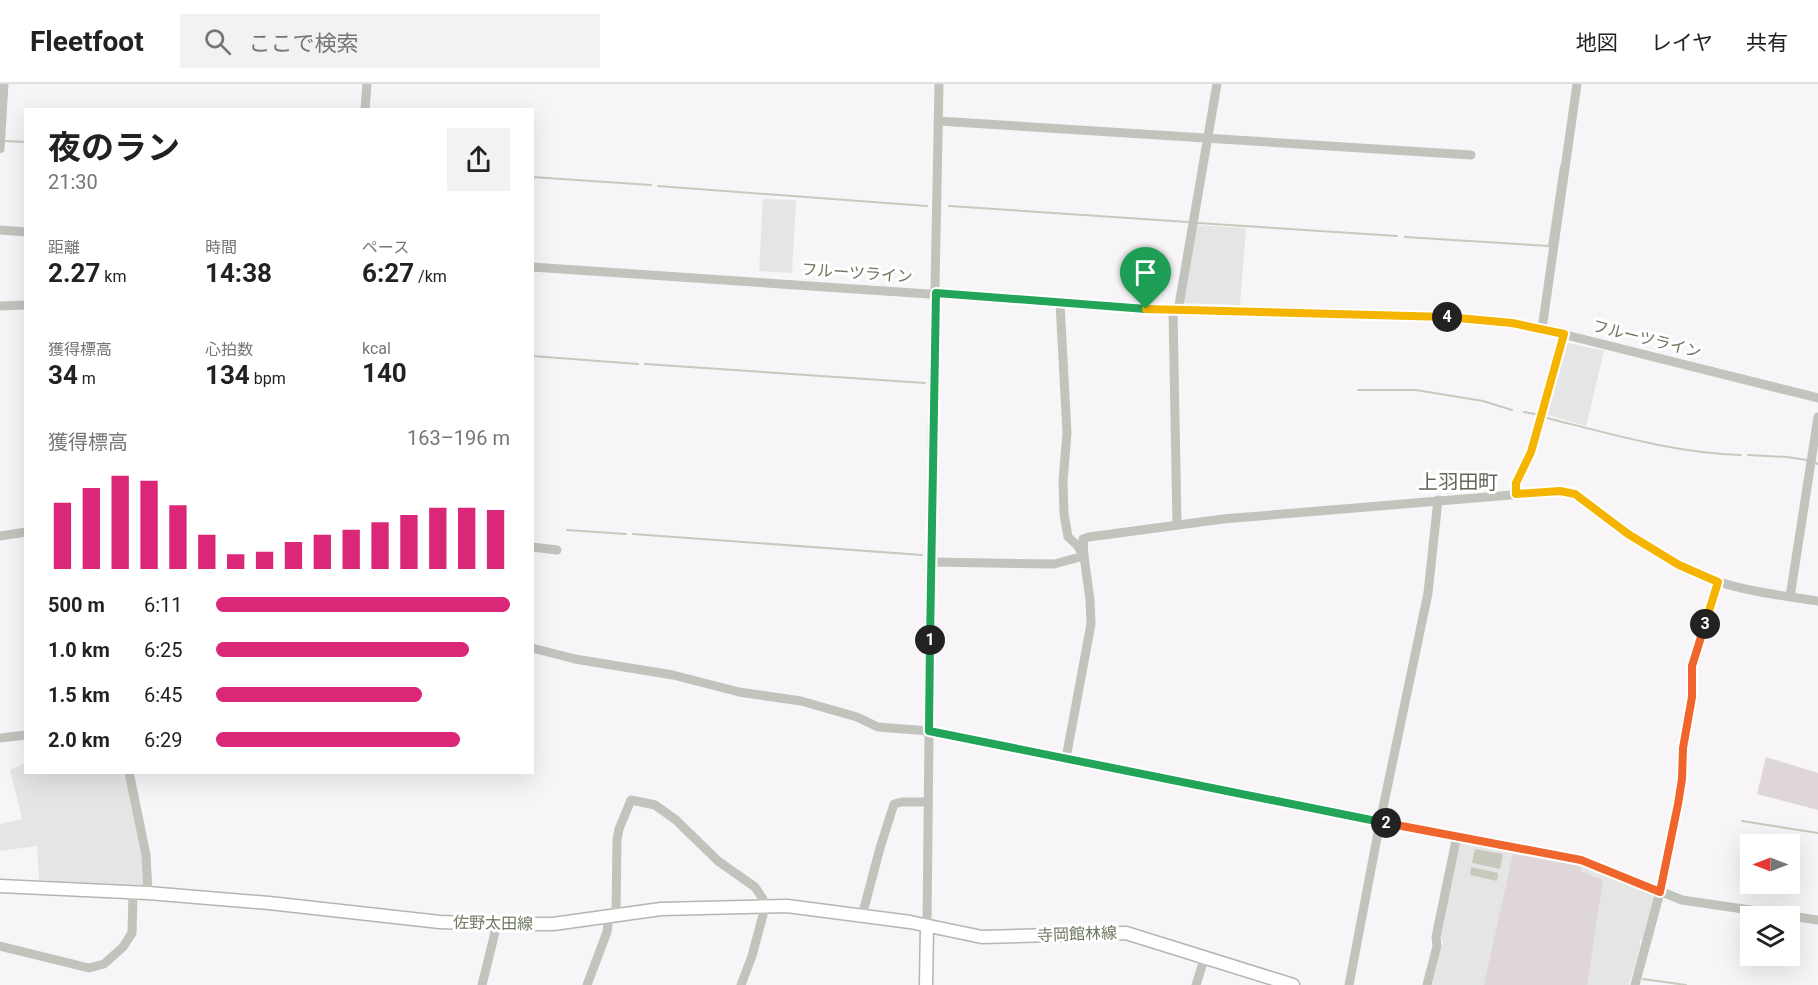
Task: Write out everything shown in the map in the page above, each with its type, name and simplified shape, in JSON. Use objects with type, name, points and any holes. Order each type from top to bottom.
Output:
[{"type":"main road","name":"佐野太田線","points":[[0,886],[148,893],[268,903],[440,922],[553,924],[661,909],[787,906],[927,926]]},
{"type":"main road","name":"寺岡館林線","points":[[927,926],[992,938],[1126,933],[1293,985]]},
{"type":"main road","points":[[926,985],[927,926]]},
{"type":"street","points":[[0,148],[4,84]]},
{"type":"street","points":[[365,108],[367,84]]},
{"type":"street","points":[[927,926],[939,84]]},
{"type":"street","points":[[1177,525],[1176,310],[1217,84]]},
{"type":"street","points":[[1542,329],[1577,84]]},
{"type":"street","points":[[938,121],[1470,155]]},
{"type":"street","points":[[0,230],[24,232]]},
{"type":"street","name":"フルーツライン","points":[[534,267],[1176,310],[1447,317],[1494,321],[1564,334],[1818,398]]},
{"type":"street","points":[[1060,303],[1067,433],[1063,481],[1064,514],[1068,537],[1084,556]]},
{"type":"street","points":[[0,306],[24,305]]},
{"type":"street","points":[[1516,494],[1516,483],[1531,452],[1564,334]]},
{"type":"street","points":[[1790,597],[1818,417]]},
{"type":"street","points":[[1066,758],[1091,624],[1083,539],[1223,519],[1560,491],[1575,494],[1679,565],[1718,582],[1766,594],[1818,601]]},
{"type":"street","points":[[1349,985],[1380,822],[1428,593],[1438,500]]},
{"type":"street","points":[[0,536],[24,532]]},
{"type":"street","points":[[534,547],[557,550]]},
{"type":"street","points":[[931,562],[1054,564],[1084,556]]},
{"type":"street","points":[[1635,985],[1660,892],[1681,787],[1683,748],[1692,697],[1692,666],[1718,582]]},
{"type":"street","points":[[534,649],[575,659],[673,675],[739,692],[801,701],[857,717],[878,727],[929,731],[1581,860],[1682,900],[1818,920]]},
{"type":"street","points":[[0,738],[24,735]]},
{"type":"street","points":[[129,774],[146,855],[148,893]]},
{"type":"street","points":[[587,985],[613,915],[617,840],[619,828],[632,800],[655,805],[676,820],[718,861],[754,887],[763,899],[764,907],[752,956],[741,985]]},
{"type":"street","points":[[862,916],[894,804],[928,802]]},
{"type":"street","points":[[1427,985],[1437,946],[1436,937],[1456,836]]},
{"type":"street","points":[[0,946],[67,964],[89,968],[99,967],[123,946],[132,933],[133,893]]},
{"type":"street","points":[[483,985],[498,924]]},
{"type":"street","points":[[1196,985],[1205,956]]},
{"type":"shaded area","points":[[763,199],[796,200],[792,273],[759,271]]},
{"type":"shaded area","points":[[1196,225],[1246,228],[1240,305],[1182,303]]},
{"type":"shaded area","points":[[1563,342],[1604,351],[1586,426],[1545,414]]},
{"type":"shaded area","points":[[1766,757],[1818,773],[1818,810],[1757,794]]},
{"type":"shaded area","points":[[24,763],[24,774],[127,774],[140,839],[145,887],[39,880],[37,846],[0,851],[0,824],[22,819],[10,770]]},
{"type":"shaded area","points":[[1461,840],[1582,864],[1653,892],[1656,897],[1643,939],[1640,940],[1640,948],[1629,985],[1432,985],[1443,943],[1440,935]]},
{"type":"shaded area","points":[[1475,849],[1503,854],[1500,869],[1472,863]]},
{"type":"shaded area","points":[[1513,854],[1582,866],[1580,871],[1603,880],[1587,985],[1484,985]]},
{"type":"shaded area","points":[[1471,867],[1498,873],[1497,881],[1470,875]]},
{"type":"waterway","points":[[5,141],[24,142]]},
{"type":"waterway","points":[[1405,237],[1549,246],[1561,166]]},
{"type":"waterway","points":[[534,177],[651,185]]},
{"type":"waterway","points":[[658,186],[927,206]]},
{"type":"waterway","points":[[949,206],[1188,222]]},
{"type":"waterway","points":[[1198,223],[1397,236]]},
{"type":"waterway","points":[[534,356],[638,364]]},
{"type":"waterway","points":[[645,364],[925,383]]},
{"type":"waterway","points":[[1358,390],[1416,390],[1483,401],[1512,410]]},
{"type":"waterway","points":[[1524,412],[1535,414]]},
{"type":"waterway","points":[[1547,418],[1667,447],[1741,455]]},
{"type":"waterway","points":[[1748,455],[1807,460]]},
{"type":"waterway","points":[[567,530],[626,534]]},
{"type":"waterway","points":[[633,534],[922,555]]},
{"type":"waterway","points":[[1742,821],[1818,833]]},
{"type":"waterway","points":[[1643,979],[1686,985]]},
{"type":"district","name":"上羽田町","points":[[1458,482]]},
{"type":"route","points":[[936,293],[1146,309],[1447,317],[1512,323],[1564,334],[1531,452],[1516,483],[1516,494],[1560,491],[1575,494],[1628,534],[1679,565],[1718,582],[1692,666],[1692,697],[1683,748],[1682,779],[1660,892],[1581,860],[929,731],[936,293]]}]
